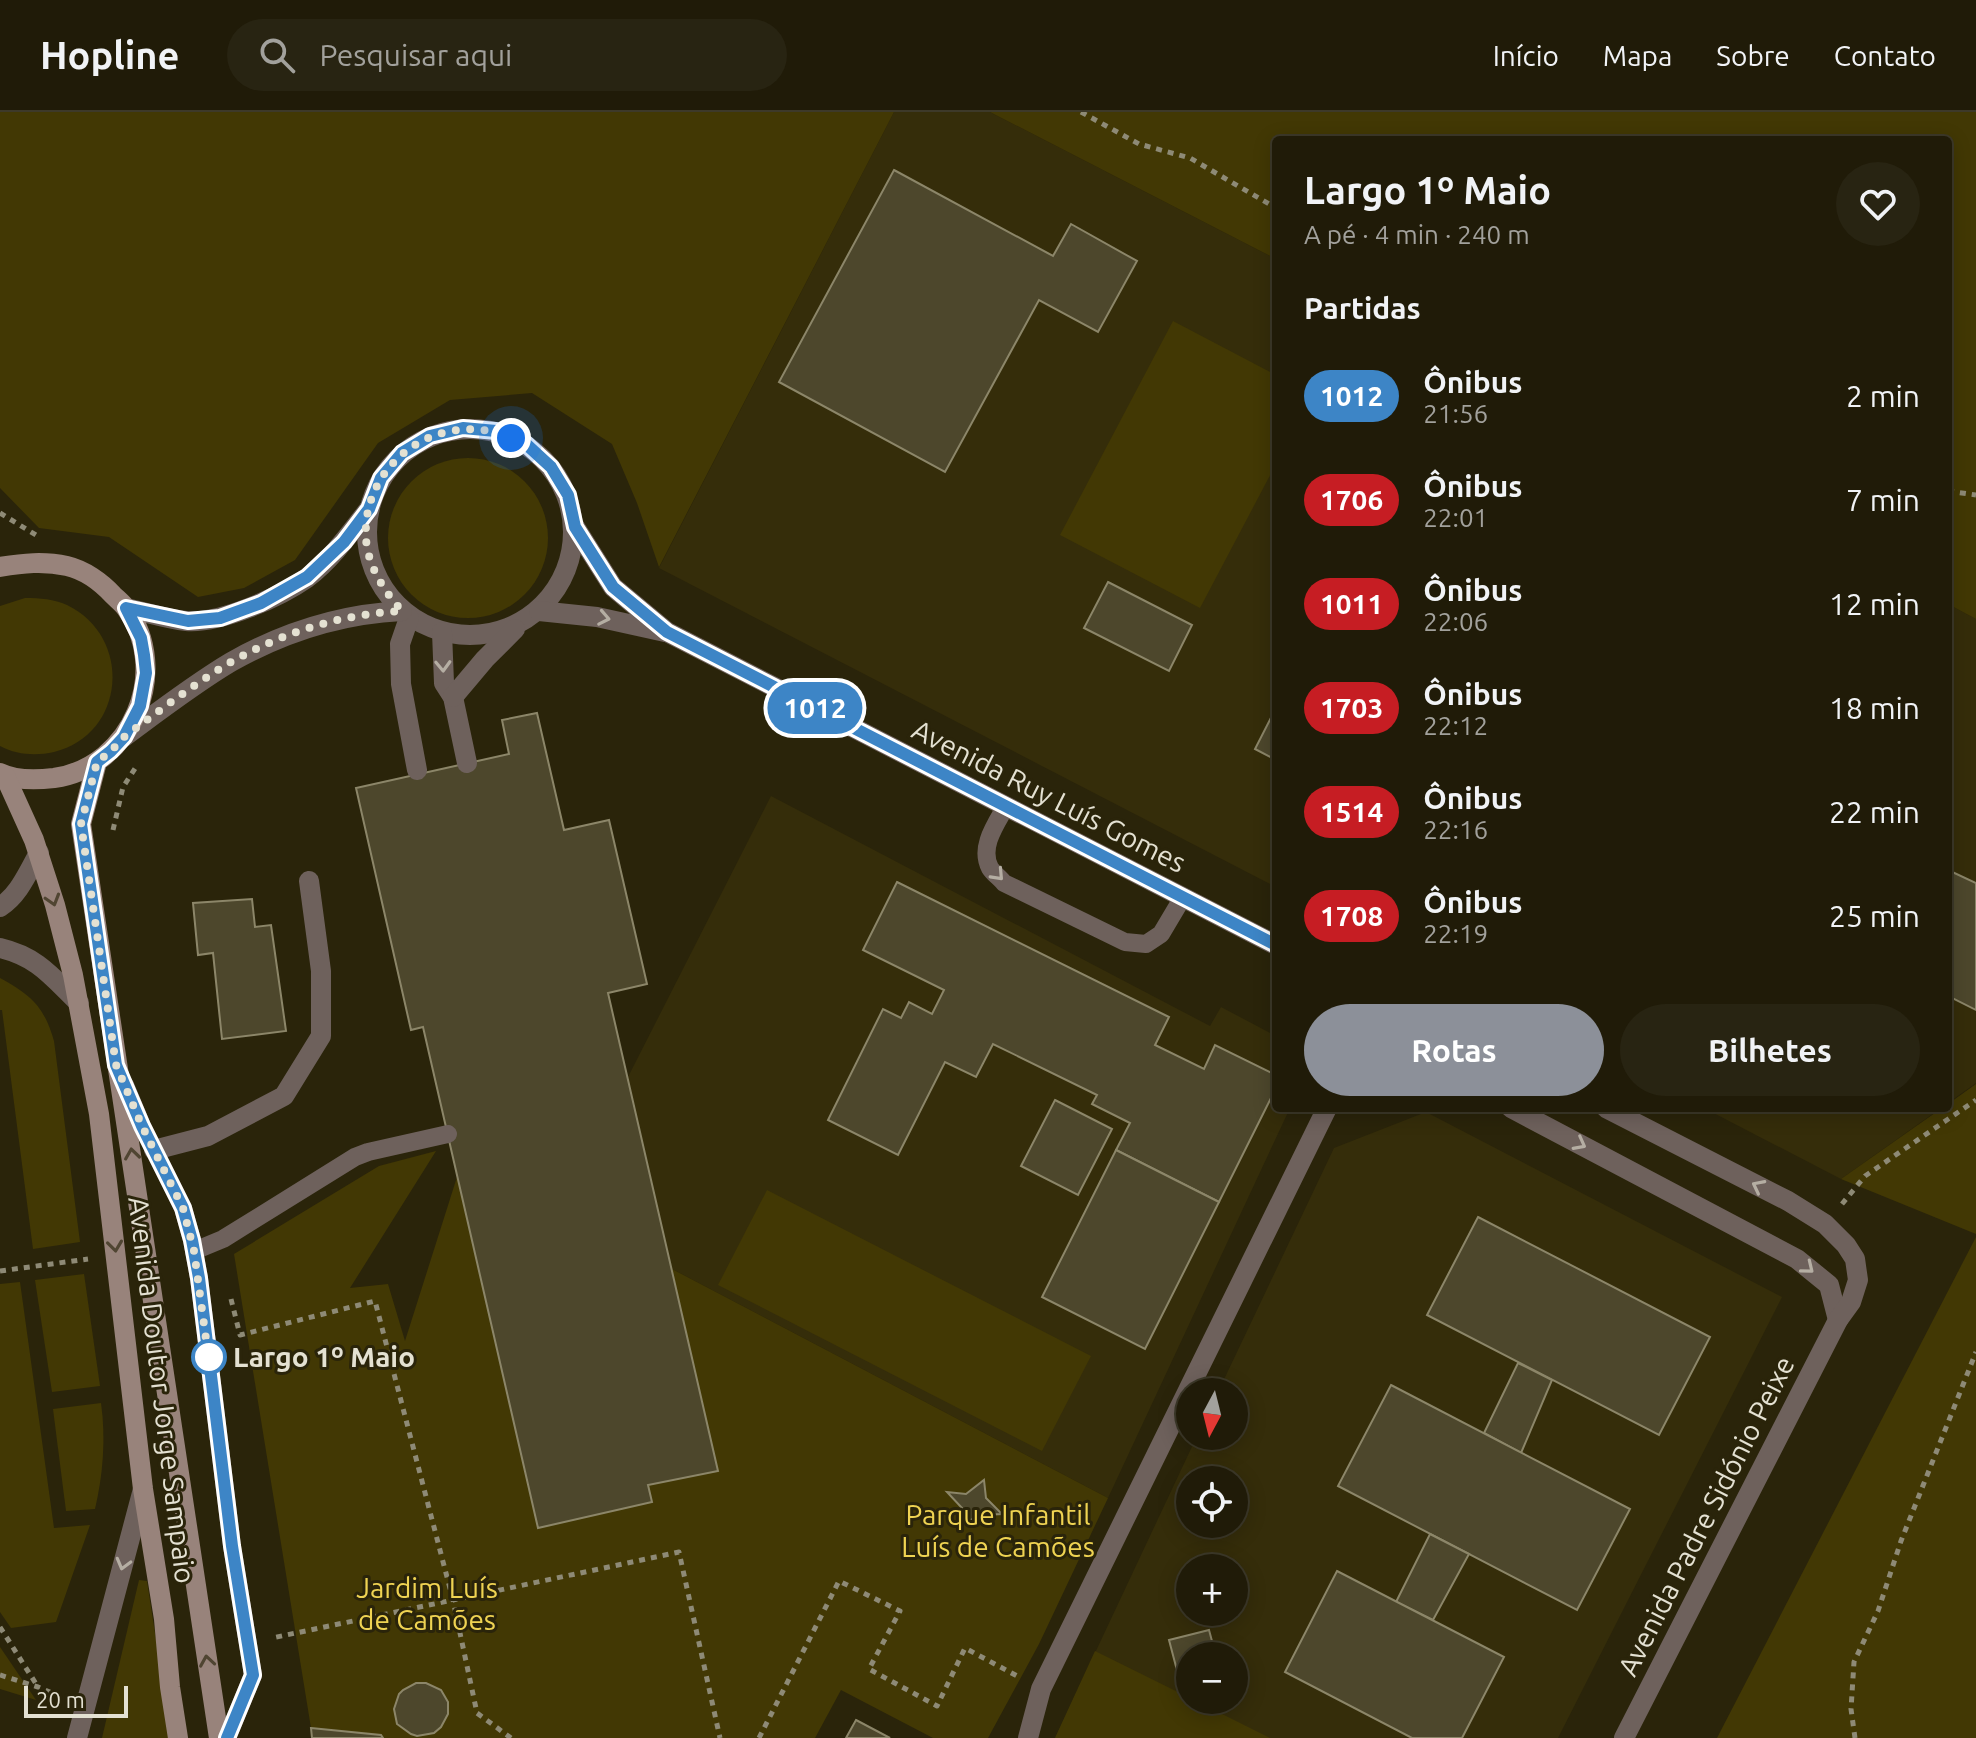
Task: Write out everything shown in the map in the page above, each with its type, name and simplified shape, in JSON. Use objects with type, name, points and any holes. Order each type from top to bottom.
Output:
[{"type":"street","points":[[453,697],[485,659],[521,623],[539,611],[559,587],[571,558],[575,527],[568,495],[551,467],[526,444],[496,431],[463,428],[430,436],[402,453],[381,478],[369,509],[366,540],[374,570],[389,597],[405,614],[442,632],[469,636],[496,633],[521,623]]},
{"type":"street","points":[[126,608],[188,621],[220,618],[261,603],[307,577],[344,542],[369,509]]},
{"type":"street","name":"Avenida Ruy Luís Gomes","points":[[575,527],[613,587],[667,632],[1272,943]]},
{"type":"street","points":[[0,567],[35,562],[70,566],[101,582],[126,608],[141,638],[146,673],[140,706],[124,737]]},
{"type":"street","name":"Avenida Ruy Luís Gomes","points":[[539,611],[597,617],[667,632]]},
{"type":"street","points":[[2,774],[37,780],[68,776],[97,762],[124,737],[232,662],[274,641],[322,623],[370,613],[405,614]]},
{"type":"street","points":[[405,614],[400,644],[401,684],[417,770]]},
{"type":"street","points":[[442,632],[444,683],[453,697],[467,763]]},
{"type":"street","name":"Avenida Doutor Jorge Sampaio","points":[[97,762],[81,824],[219,1738]]},
{"type":"street","name":"Avenida Doutor Jorge Sampaio","points":[[2,774],[39,853],[79,1003],[101,1129],[143,1489],[164,1619],[178,1738]]},
{"type":"street","points":[[0,907],[9,901],[22,883],[39,853]]},
{"type":"street","points":[[154,1150],[208,1136],[284,1096],[321,1036],[321,971],[309,881]]},
{"type":"street","points":[[0,948],[40,964],[79,1003]]},
{"type":"street","points":[[1028,1738],[1041,1689],[1325,1112]]},
{"type":"street","points":[[1519,1112],[1797,1259],[1829,1285],[1838,1320]]},
{"type":"street","points":[[1614,1112],[1788,1201],[1825,1224],[1855,1259],[1858,1280],[1851,1302],[1838,1320]]},
{"type":"street","name":"Avenida Padre Sidónio Peixe","points":[[1624,1738],[1838,1320]]},
{"type":"street","points":[[77,1738],[143,1489]]},
{"type":"lane","points":[[1006,806],[990,836],[986,853],[991,869],[1004,883],[1125,942],[1146,944],[1161,934],[1183,897]]},
{"type":"lane","name":"Avenida Doutor Jorge Sampaio","points":[[116,1065],[183,1208],[194,1251],[232,1546],[253,1675],[227,1738]]},
{"type":"lane","points":[[194,1251],[223,1239],[355,1157],[448,1134]]},
{"type":"path","points":[[1081,112],[1139,144],[1190,158],[1272,206]]},
{"type":"path","points":[[1952,492],[1976,495]]},
{"type":"path","points":[[113,830],[123,787],[139,762]]},
{"type":"path","points":[[1825,1224],[1865,1176],[1976,1100]]},
{"type":"path","points":[[0,1271],[90,1259],[92,1272]]},
{"type":"path","points":[[201,1300],[230,1296],[240,1335],[375,1301],[453,1600],[477,1713],[511,1738]]},
{"type":"path","points":[[1855,1738],[1851,1709],[1854,1662],[1878,1611],[1901,1541],[1976,1352]]},
{"type":"path","points":[[247,1643],[679,1552],[720,1738]]},
{"type":"path","points":[[759,1738],[839,1581],[900,1611],[869,1669],[937,1706],[965,1648],[1041,1689]]},
{"type":"path","points":[[0,1627],[38,1687]]},
{"type":"path","points":[[0,1675],[85,1707]]},
{"type":"shaded area","points":[[894,112],[990,112],[1272,257],[1272,885],[659,568]]},
{"type":"shaded area","points":[[1952,606],[1976,619],[1976,1083],[1952,1100]]},
{"type":"shaded area","points":[[771,796],[1210,1026],[1221,1007],[1272,1034],[1272,1112],[1288,1112],[1108,1498],[672,1269],[628,1077]]},
{"type":"shaded area","points":[[1426,1112],[1782,1297],[1558,1738],[1055,1738],[1176,1481],[1176,1538],[1248,1538],[1248,1466],[1183,1466],[1190,1450],[1248,1450],[1248,1378],[1225,1378],[1334,1148]]},
{"type":"shaded area","points":[[1712,1112],[1935,1112],[1841,1179]]},
{"type":"green space","points":[[0,112],[894,112],[659,567],[612,444],[532,393],[450,400],[378,443],[295,560],[244,588],[198,597],[109,537],[39,528],[0,488]]},
{"type":"green space","points":[[990,112],[1976,112],[1976,619],[1952,606],[1952,136],[1272,136],[1272,257]]},
{"type":"green space","points":[[1173,321],[1272,373],[1272,472],[1200,608],[1060,535]]},
{"type":"green space","points":[[468,458],[499,464],[525,481],[542,507],[548,538],[542,569],[525,595],[499,612],[468,618],[437,612],[411,595],[394,569],[388,538],[394,507],[411,481],[437,464]]},
{"type":"green space","points":[[25,598],[62,603],[88,620],[103,639],[111,661],[112,684],[107,706],[96,726],[78,742],[54,752],[20,753],[0,746],[0,606]]},
{"type":"green space","points":[[0,978],[20,990],[41,1010],[54,1041],[80,1242],[33,1249],[0,1010]]},
{"type":"green space","points":[[1976,1084],[1976,1234],[1841,1179],[1936,1112],[1952,1112],[1952,1101]]},
{"type":"green space","name":"Jardim Luís de Camões","points":[[436,1151],[350,1288],[388,1284],[405,1341],[457,1177],[538,1528],[651,1502],[648,1485],[718,1471],[672,1269],[1108,1498],[1039,1644],[988,1738],[933,1738],[841,1690],[815,1738],[383,1738],[380,1735],[311,1728],[234,1254],[379,1166]]},
{"type":"green space","points":[[767,1190],[1091,1356],[1042,1451],[718,1285]]},
{"type":"green space","points":[[1976,1237],[1976,1738],[1717,1738]]},
{"type":"green space","points":[[84,1274],[100,1386],[52,1392],[35,1280]]},
{"type":"green space","points":[[20,1282],[54,1528],[90,1525],[56,1622],[11,1628],[0,1612],[0,1284]]},
{"type":"green space","points":[[101,1403],[103,1456],[95,1509],[66,1511],[53,1409]]},
{"type":"green space","points":[[139,1580],[147,1581],[171,1738],[102,1738]]},
{"type":"green space","points":[[0,1647],[36,1700],[0,1689]]},
{"type":"green space","points":[[1095,1651],[1176,1691],[1176,1714],[1222,1714],[1270,1738],[1055,1738]]},
{"type":"building","points":[[894,170],[1053,256],[1071,224],[1137,261],[1098,332],[1039,300],[945,472],[779,382]]},
{"type":"building","points":[[1108,582],[1192,625],[1169,671],[1084,628]]},
{"type":"building","points":[[537,713],[564,830],[609,820],[647,984],[608,993],[718,1471],[648,1485],[652,1502],[538,1528],[423,1027],[411,1030],[356,788],[509,754],[502,720]]},
{"type":"building","points":[[1272,716],[1272,758],[1255,749]]},
{"type":"building","points":[[1952,872],[1976,883],[1976,1010],[1952,998]]},
{"type":"building","points":[[897,882],[1169,1017],[1155,1045],[1204,1069],[1215,1045],[1272,1073],[1272,1096],[1219,1202],[1116,1150],[1130,1123],[1092,1104],[1097,1095],[993,1044],[976,1077],[945,1062],[898,1155],[828,1120],[883,1009],[901,1018],[909,1002],[932,1014],[944,990],[863,950]]},
{"type":"building","points":[[252,899],[255,927],[271,925],[286,1031],[222,1039],[213,953],[198,955],[193,903]]},
{"type":"building","points":[[1055,1100],[1112,1129],[1078,1195],[1021,1166]]},
{"type":"building","points":[[1116,1150],[1219,1202],[1145,1349],[1042,1297]]},
{"type":"building","points":[[1478,1217],[1710,1337],[1659,1435],[1427,1315]]},
{"type":"building","points":[[1518,1363],[1552,1380],[1521,1453],[1484,1433]]},
{"type":"building","points":[[1391,1385],[1630,1509],[1577,1610],[1338,1486]]},
{"type":"building","points":[[984,1480],[986,1498],[1002,1514],[980,1515],[963,1524],[962,1508],[947,1492],[966,1494]]},
{"type":"building","points":[[1430,1534],[1469,1554],[1433,1620],[1396,1602]]},
{"type":"building","points":[[1337,1571],[1504,1657],[1462,1738],[1412,1738],[1285,1672]]},
{"type":"building","points":[[1209,1630],[1212,1642],[1176,1642],[1176,1667],[1169,1640]]},
{"type":"building","points":[[416,1683],[426,1683],[441,1690],[448,1702],[448,1714],[434,1733],[417,1736],[397,1724],[394,1709],[399,1694]]},
{"type":"building","points":[[856,1720],[890,1738],[846,1738]]},
{"type":"building","points":[[311,1728],[381,1735],[383,1738],[312,1738]]},
{"type":"bus line","name":"1012","points":[[227,1738],[253,1675],[232,1546],[199,1278],[183,1208],[116,1065],[81,824],[97,762],[124,737],[140,706],[146,673],[144,655],[141,638],[126,608],[188,621],[220,618],[261,603],[307,577],[344,542],[369,509],[381,478],[402,453],[430,436],[463,428],[496,431],[526,444],[551,467],[568,495],[575,527],[613,587],[667,632],[1272,943]]},
{"type":"place","name":"Largo 1º Maio","points":[[209,1357]]},
{"type":"route","points":[[209,1357],[209,1361],[199,1278],[183,1208],[116,1065],[81,824],[97,762],[124,737],[199,683],[274,641],[322,623],[370,613],[402,611],[389,597],[374,570],[366,540],[369,509],[381,478],[402,453],[430,436],[463,428],[496,431],[511,438]]},
{"type":"park label","name":"Parque Infantil Luís de Camões","points":[[998,1531]]}]
